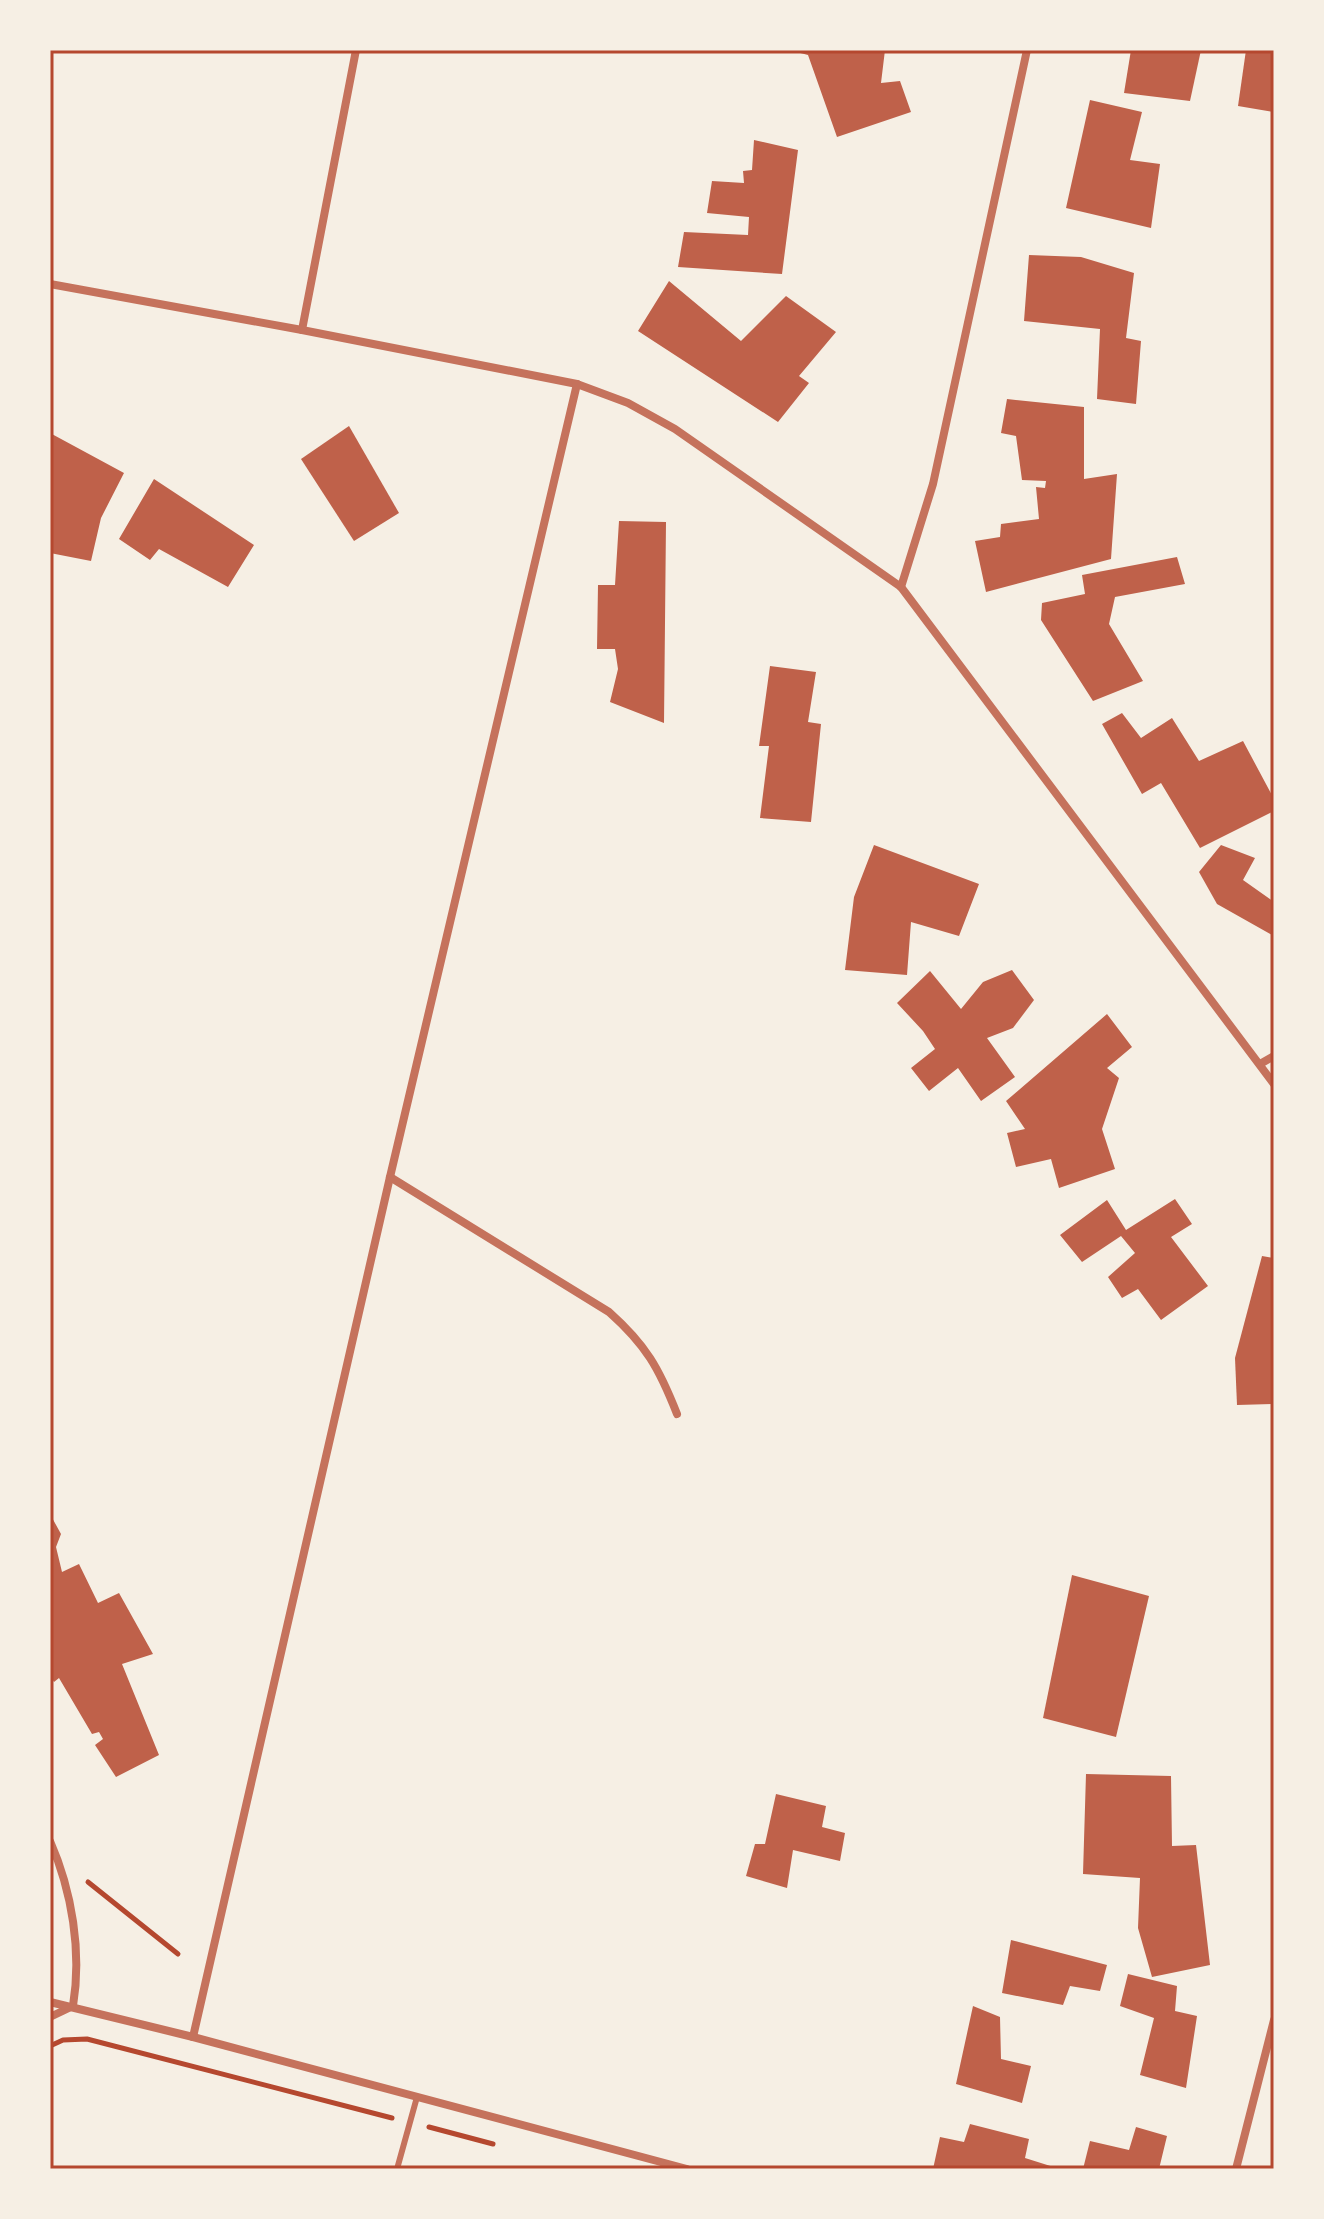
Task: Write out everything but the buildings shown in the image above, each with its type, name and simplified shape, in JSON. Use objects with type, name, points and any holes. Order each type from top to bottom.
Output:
[{"type":"street","points":[[302,330],[356,50]]},
{"type":"street","points":[[901,587],[933,484],[1027,50]]},
{"type":"street","points":[[50,284],[577,384],[628,403],[675,429],[901,587],[1274,1084]]},
{"type":"street","points":[[193,2037],[390,1177],[577,384]]},
{"type":"street","points":[[1260,1064],[1274,1056]]},
{"type":"street","points":[[390,1177],[609,1312],[634,1335],[658,1368],[677,1414]]},
{"type":"street","points":[[50,1841],[65,1885],[78,1964],[73,2006]]},
{"type":"street","points":[[50,2002],[193,2037],[687,2169]]},
{"type":"street","points":[[50,2017],[73,2006]]},
{"type":"street","points":[[1236,2169],[1274,2020]]},
{"type":"lane","points":[[397,2169],[417,2097]]},
{"type":"path","points":[[81,1875],[178,1954]]},
{"type":"path","points":[[50,2046],[63,2040],[87,2039],[500,2145]]}]
